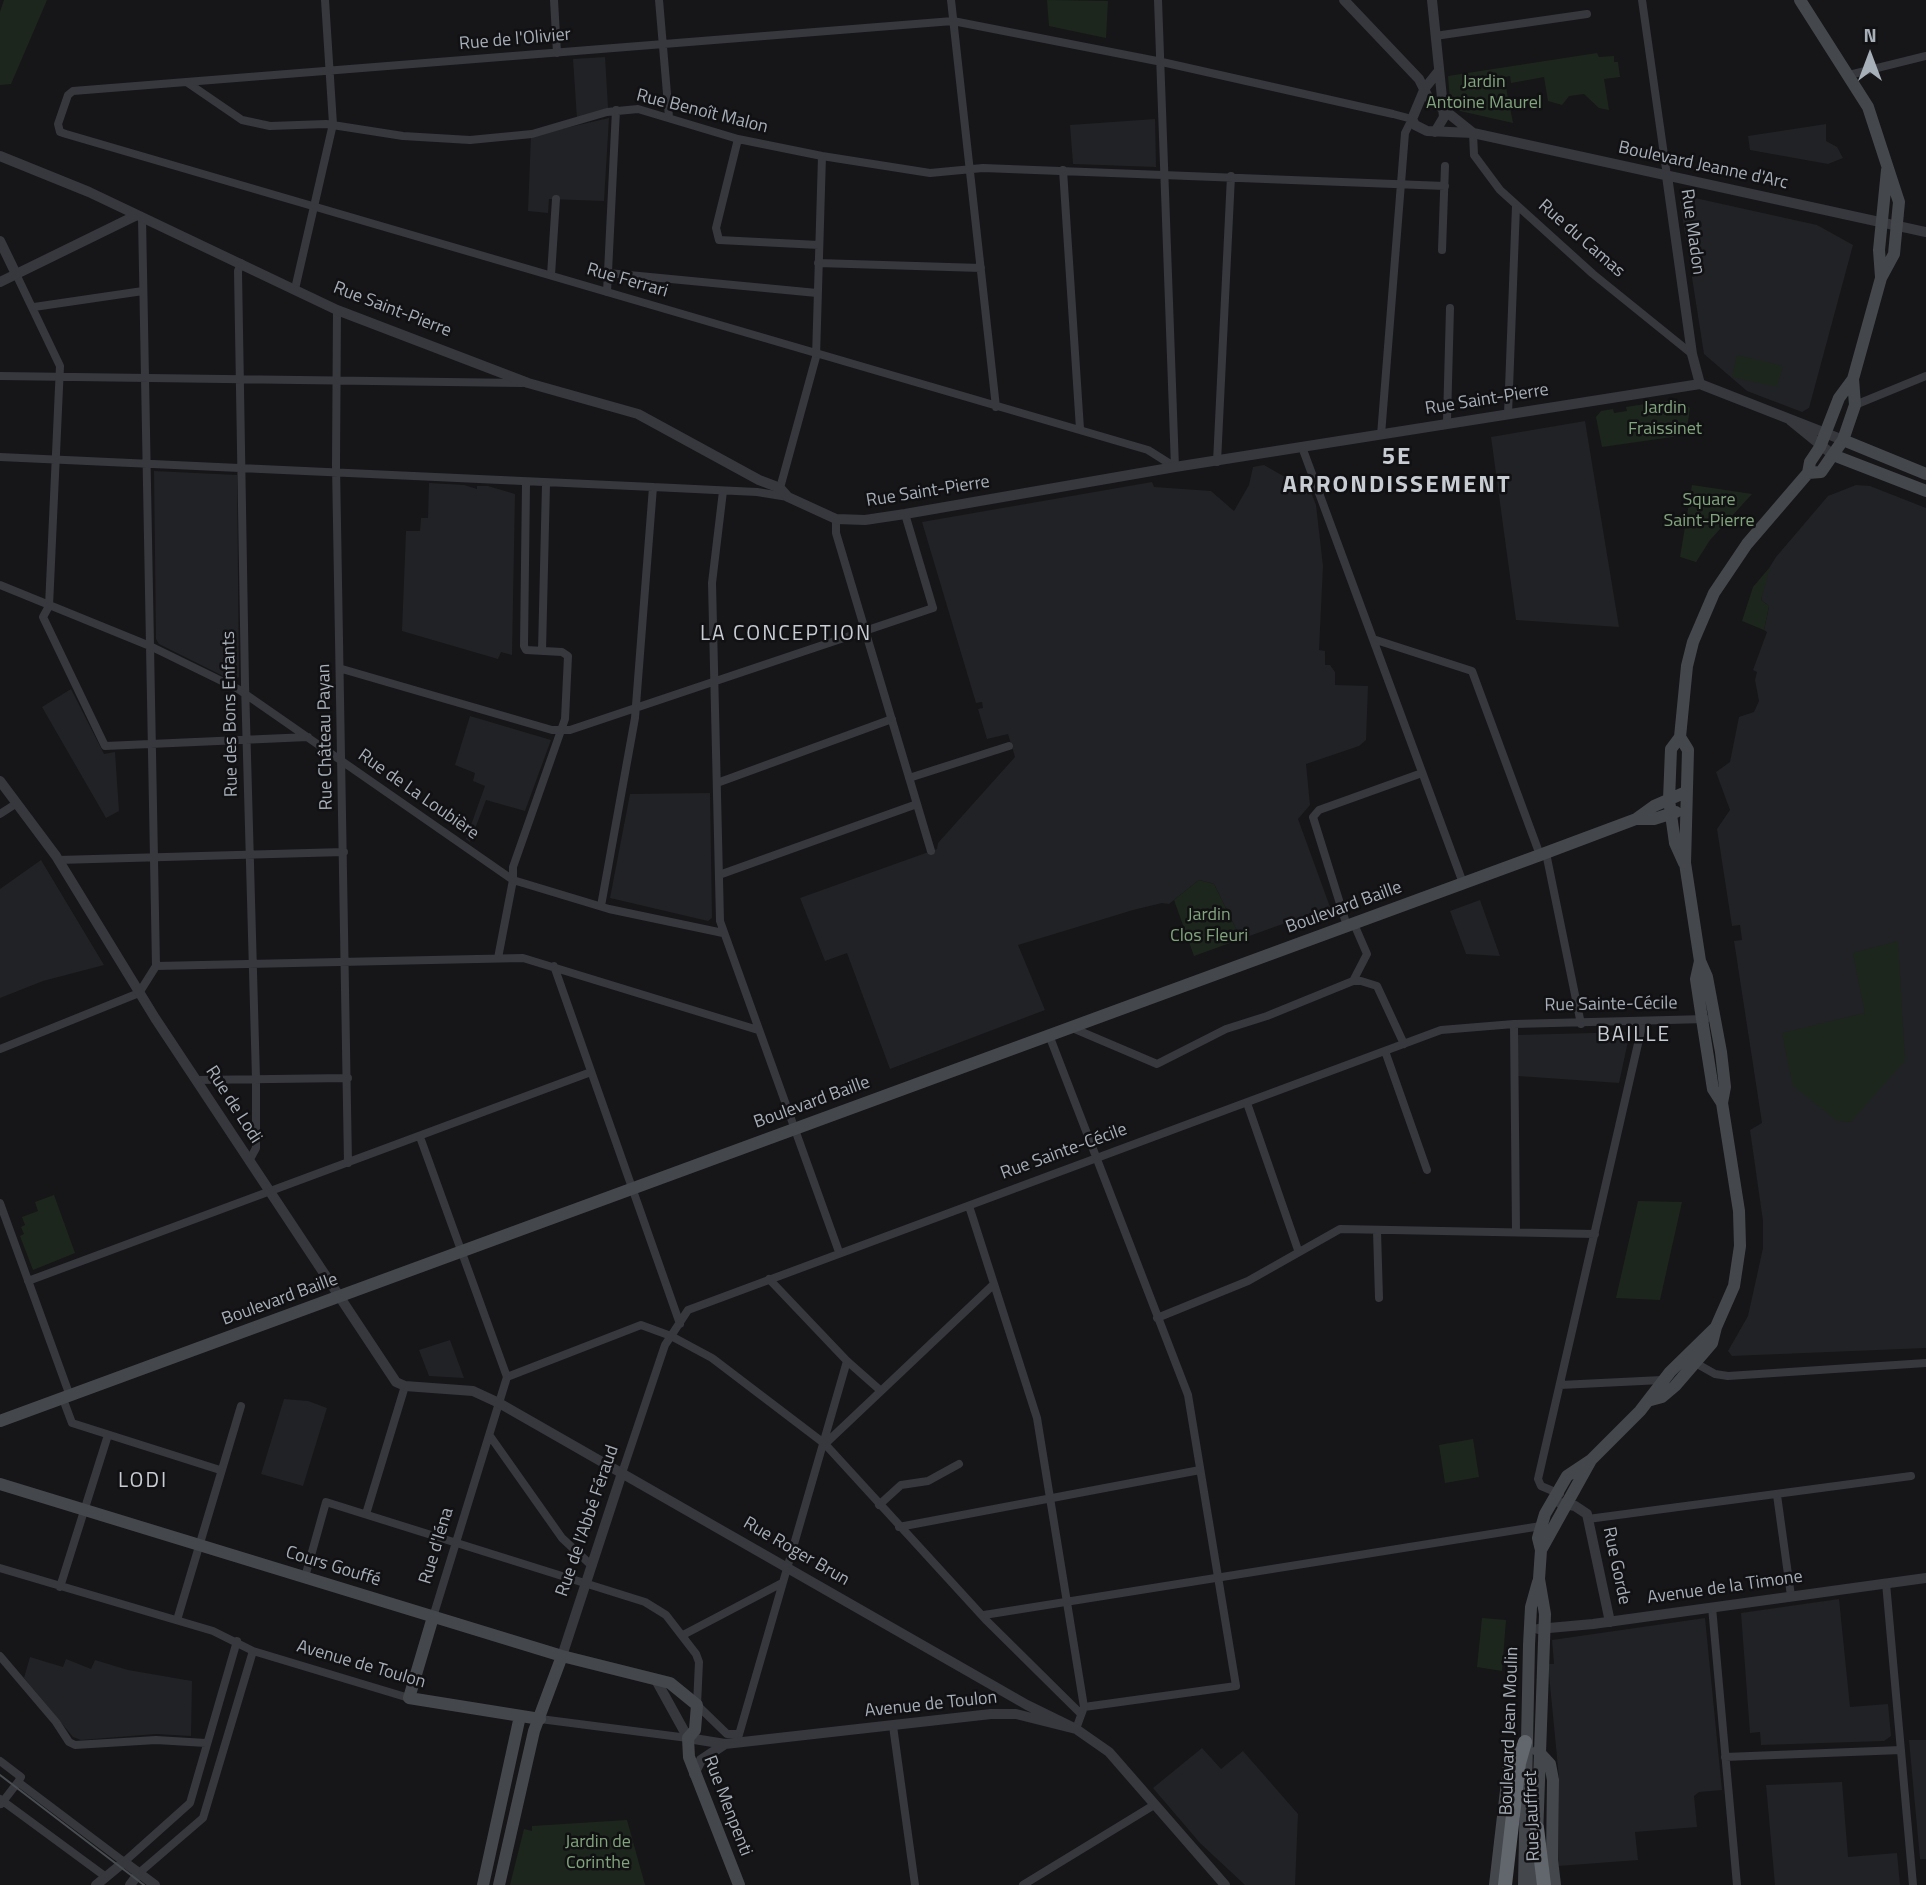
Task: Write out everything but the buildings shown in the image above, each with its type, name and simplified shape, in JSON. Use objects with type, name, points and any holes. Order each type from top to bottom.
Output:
[{"type":"highway","points":[[1505,1885],[1519,1763],[1525,1742]]},
{"type":"highway","points":[[1538,1828],[1544,1885]]},
{"type":"main road","points":[[1800,0],[1871,114],[1897,190],[1898,226],[1894,254],[1881,278],[1853,379],[1855,405],[1843,440],[1833,455]]},
{"type":"main road","points":[[1881,278],[1879,250],[1887,164]]},
{"type":"main road","name":"Boulevard Jean Moulin","points":[[1685,863],[1675,843],[1669,800],[1671,749],[1680,737],[1687,666],[1693,642],[1714,593],[1747,544],[1808,473],[1810,462],[1820,447],[1839,398],[1853,379]]},
{"type":"main road","name":"Rue Saint-Pierre","points":[[1843,440],[1926,474]]},
{"type":"main road","name":"Boulevard Jean Moulin","points":[[1808,473],[1821,472],[1833,455]]},
{"type":"main road","name":"Rue Saint-Pierre","points":[[1833,455],[1926,491]]},
{"type":"main road","name":"Boulevard Jean Moulin","points":[[1651,1400],[1662,1397],[1699,1362],[1712,1343],[1734,1286],[1740,1245],[1739,1211],[1722,1102],[1713,1089],[1708,1019],[1696,979],[1700,961],[1685,863],[1688,750],[1680,737]]},
{"type":"main road","name":"Boulevard Baille","points":[[0,1421],[1049,1035],[1075,1030],[1636,819],[1686,792]]},
{"type":"main road","name":"Boulevard Baille","points":[[1636,819],[1654,819],[1685,810]]},
{"type":"main road","name":"Boulevard Jean Moulin","points":[[1535,1885],[1538,1828],[1525,1742],[1530,1623],[1539,1579],[1541,1550],[1538,1538],[1541,1525],[1553,1496],[1567,1476],[1591,1460],[1651,1400],[1662,1380],[1716,1327]]},
{"type":"main road","name":"Boulevard Jean Moulin","points":[[1541,1550],[1591,1460]]},
{"type":"main road","name":"Cours Gouffé","points":[[0,1484],[562,1656],[656,1680],[679,1688],[697,1705]]},
{"type":"main road","name":"Boulevard Jean Moulin","points":[[1524,1885],[1538,1751],[1545,1614],[1539,1579]]},
{"type":"main road","name":"Rue d'Iéna","points":[[409,1698],[433,1617]]},
{"type":"main road","name":"Rue de l'Abbé Féraud","points":[[499,1885],[530,1750],[562,1656]]},
{"type":"main road","name":"Avenue de Toulon","points":[[409,1698],[540,1719]]},
{"type":"main road","points":[[688,1738],[695,1730],[697,1705]]},
{"type":"main road","points":[[483,1885],[520,1716]]},
{"type":"main road","name":"Rue Menpenti","points":[[688,1738],[694,1774],[739,1885]]},
{"type":"main road","points":[[1495,1885],[1509,1765],[1525,1742]]},
{"type":"main road","points":[[515,1746],[530,1750]]},
{"type":"main road","name":"Rue Jauffret","points":[[1538,1751],[1550,1764],[1553,1780],[1552,1860],[1555,1885]]},
{"type":"street","points":[[295,289],[334,124],[325,0]]},
{"type":"street","points":[[554,0],[557,53]]},
{"type":"street","points":[[659,0],[669,117]]},
{"type":"street","points":[[951,0],[996,407]]},
{"type":"street","points":[[1158,0],[1175,467]]},
{"type":"street","points":[[1344,0],[1424,89]]},
{"type":"street","points":[[1412,119],[1420,130],[1435,132],[1444,117],[1437,74],[1432,0]]},
{"type":"street","name":"Rue Madon","points":[[1642,0],[1692,354],[1700,384]]},
{"type":"street","points":[[1434,36],[1587,14]]},
{"type":"street","name":"Rue de l'Olivier","points":[[66,134],[60,132],[58,124],[68,94],[80,90],[953,21],[1162,62],[1412,119]]},
{"type":"street","points":[[1849,75],[1926,56]]},
{"type":"street","points":[[1381,435],[1405,133],[1424,89],[1437,74]]},
{"type":"street","name":"Rue Benoît Malon","points":[[188,83],[242,120],[270,125],[334,124],[403,136],[470,140],[532,134],[616,110],[638,109],[738,139],[930,173],[982,168],[1063,170],[1445,186]]},
{"type":"street","name":"Boulevard Jeanne d'Arc","points":[[1424,89],[1428,97],[1473,133]]},
{"type":"street","points":[[607,292],[616,110]]},
{"type":"street","name":"Boulevard Jeanne d'Arc","points":[[1435,132],[1473,133],[1926,232]]},
{"type":"street","name":"Rue du Camas","points":[[1473,133],[1476,158],[1500,190],[1593,274],[1692,354]]},
{"type":"street","name":"Rue Ferrari","points":[[66,134],[996,407],[1080,429],[1148,450],[1175,467]]},
{"type":"street","points":[[738,139],[716,228],[719,240],[819,245]]},
{"type":"street","name":"Rue Saint-Pierre","points":[[0,156],[139,216],[337,310],[528,383],[638,414],[836,519],[866,520],[905,514],[1175,467],[1700,384],[1843,440]]},
{"type":"street","points":[[0,457],[784,493],[816,354],[822,156]]},
{"type":"street","points":[[1442,250],[1445,166]]},
{"type":"street","points":[[1063,170],[1080,429]]},
{"type":"street","points":[[1217,462],[1231,176]]},
{"type":"street","points":[[551,275],[556,199]]},
{"type":"street","points":[[1508,414],[1516,206]]},
{"type":"street","points":[[0,282],[139,216],[146,378],[156,966],[139,993],[0,1049]]},
{"type":"street","points":[[0,241],[60,366],[49,606],[43,617],[105,746],[308,737]]},
{"type":"street","name":"Rue des Bons Enfants","points":[[240,263],[238,271],[246,694],[257,1148],[249,1161]]},
{"type":"street","points":[[818,263],[981,268]]},
{"type":"street","points":[[608,273],[817,293]]},
{"type":"street","points":[[34,307],[143,291]]},
{"type":"street","points":[[1447,421],[1450,308]]},
{"type":"street","name":"Rue Château Payan","points":[[337,310],[336,472],[342,669],[348,1163]]},
{"type":"street","points":[[0,376],[528,383]]},
{"type":"street","points":[[1855,405],[1926,376]]},
{"type":"street","name":"Rue Saint-Pierre","points":[[1786,416],[1820,447],[1833,455]]},
{"type":"street","points":[[1302,447],[1463,883]]},
{"type":"street","points":[[498,958],[513,880],[513,867],[565,719],[568,656],[562,652],[526,650],[524,646],[526,483]]},
{"type":"street","points":[[542,651],[546,484]]},
{"type":"street","points":[[601,906],[635,709],[653,487]]},
{"type":"street","points":[[723,491],[712,583],[719,875],[723,933],[839,1252]]},
{"type":"street","points":[[342,669],[561,732],[933,608],[905,514]]},
{"type":"street","points":[[836,519],[836,533],[931,851]]},
{"type":"street","name":"Rue de La Loubière","points":[[0,585],[150,646],[246,694],[513,880],[601,906],[723,933]]},
{"type":"street","points":[[1373,639],[1472,671],[1543,854],[1581,1024]]},
{"type":"street","points":[[717,783],[892,719]]},
{"type":"street","points":[[909,778],[1009,746]]},
{"type":"street","points":[[1353,981],[1367,954],[1350,925],[1313,817],[1319,810],[1422,773]]},
{"type":"street","name":"Rue de Lodi","points":[[0,781],[58,860],[139,993],[396,1382],[405,1386]]},
{"type":"street","points":[[0,814],[17,803]]},
{"type":"street","points":[[719,875],[917,804]]},
{"type":"street","points":[[58,860],[344,852]]},
{"type":"street","points":[[156,966],[523,958],[758,1030]]},
{"type":"street","points":[[554,966],[680,1324]]},
{"type":"street","points":[[1075,1030],[1157,1064],[1215,1034],[1353,981],[1377,986],[1404,1044]]},
{"type":"street","name":"Rue Sainte-Cécile","points":[[671,1336],[688,1310],[1447,1028],[1708,1019]]},
{"type":"street","points":[[1553,1496],[1541,1486],[1538,1479],[1643,1022]]},
{"type":"street","points":[[1514,1024],[1516,1232]]},
{"type":"street","points":[[1049,1035],[1188,1395],[1236,1686],[1082,1710]]},
{"type":"street","points":[[1385,1051],[1427,1170]]},
{"type":"street","points":[[28,1281],[591,1072]]},
{"type":"street","points":[[197,1080],[348,1078]]},
{"type":"street","points":[[1247,1103],[1298,1250]]},
{"type":"street","points":[[366,1514],[405,1386],[473,1391],[499,1403],[507,1377],[420,1137]]},
{"type":"street","points":[[0,1203],[66,1397],[72,1423],[220,1470]]},
{"type":"street","points":[[969,1206],[1037,1418],[1082,1710],[1076,1729]]},
{"type":"street","points":[[0,1231],[9,1229]]},
{"type":"street","points":[[1157,1318],[1248,1280],[1340,1229],[1595,1234]]},
{"type":"street","points":[[1377,1231],[1379,1298]]},
{"type":"street","points":[[769,1279],[847,1361],[881,1391]]},
{"type":"street","points":[[825,1444],[993,1285]]},
{"type":"street","points":[[507,1377],[642,1325],[671,1336],[712,1358],[825,1444],[984,1615],[1082,1710]]},
{"type":"street","name":"Rue de l'Abbé Féraud","points":[[562,1656],[665,1345],[671,1336]]},
{"type":"street","points":[[1683,1359],[1699,1362],[1715,1374],[1728,1376],[1926,1363]]},
{"type":"street","points":[[738,1739],[847,1361]]},
{"type":"street","points":[[1560,1385],[1662,1380]]},
{"type":"street","name":"Rue Roger Brun","points":[[499,1403],[1027,1704],[1076,1729]]},
{"type":"street","name":"Rue d'Iéna","points":[[433,1617],[499,1403]]},
{"type":"street","points":[[177,1620],[240,1406]]},
{"type":"street","points":[[60,1587],[107,1435]]},
{"type":"street","points":[[490,1436],[562,1538],[591,1565]]},
{"type":"street","points":[[879,1505],[901,1485],[928,1481],[959,1464]]},
{"type":"street","points":[[900,1527],[1200,1470]]},
{"type":"street","points":[[1588,1519],[1911,1476]]},
{"type":"street","points":[[1777,1494],[1791,1596]]},
{"type":"street","name":"Rue Gorde","points":[[1553,1496],[1569,1501],[1583,1510],[1588,1519],[1609,1622]]},
{"type":"street","points":[[305,1577],[326,1502],[586,1582],[658,1608],[696,1654],[699,1662],[697,1705],[726,1739],[701,1760],[694,1774]]},
{"type":"street","points":[[984,1615],[1541,1525]]},
{"type":"street","name":"Avenue de Toulon","points":[[0,1568],[177,1620],[237,1642],[253,1651],[409,1698]]},
{"type":"street","name":"Avenue de la Timone","points":[[1544,1630],[1926,1578]]},
{"type":"street","points":[[682,1635],[782,1583]]},
{"type":"street","points":[[1886,1583],[1913,1885]]},
{"type":"street","points":[[1712,1607],[1737,1885]]},
{"type":"street","points":[[1530,1623],[1535,1628],[1544,1630]]},
{"type":"street","points":[[96,1885],[190,1802],[237,1642]]},
{"type":"street","points":[[131,1885],[139,1873],[203,1818],[253,1651]]},
{"type":"street","points":[[0,1657],[56,1722],[69,1742],[75,1745],[156,1740],[206,1743]]},
{"type":"street","points":[[656,1680],[688,1738]]},
{"type":"street","name":"Avenue de Toulon","points":[[1016,1714],[1027,1704]]},
{"type":"street","name":"Avenue de Toulon","points":[[540,1719],[688,1738],[738,1739],[892,1726],[991,1714],[1016,1714],[1076,1729],[1109,1752],[1225,1885]]},
{"type":"street","points":[[892,1726],[915,1885]]},
{"type":"street","points":[[1726,1757],[1900,1750]]},
{"type":"street","points":[[0,1761],[21,1777],[1,1802],[106,1877]]},
{"type":"street","points":[[18,1782],[155,1885]]},
{"type":"street","points":[[1023,1885],[1154,1805]]},
{"type":"shaded area","points":[[605,57],[608,108],[577,119],[573,59]]},
{"type":"shaded area","points":[[609,118],[604,201],[549,199],[548,213],[528,211],[531,136]]},
{"type":"shaded area","points":[[1155,119],[1156,167],[1073,164],[1070,125]]},
{"type":"shaded area","points":[[1826,124],[1826,141],[1837,147],[1843,158],[1828,164],[1750,150],[1748,136]]},
{"type":"shaded area","points":[[1686,196],[1817,225],[1853,245],[1809,408],[1802,412],[1747,391],[1704,354],[1680,201]]},
{"type":"shaded area","points":[[1585,421],[1619,627],[1516,620],[1491,437]]},
{"type":"shaded area","points":[[1264,465],[1311,492],[1316,505],[1323,566],[1319,650],[1325,651],[1325,665],[1330,665],[1335,672],[1335,685],[1368,686],[1366,740],[1359,746],[1306,764],[1310,805],[1298,819],[1330,907],[1241,939],[1214,884],[1199,880],[1169,904],[1162,903],[1133,910],[1018,945],[1045,1010],[890,1069],[847,953],[825,961],[800,898],[937,849],[938,843],[1015,757],[1008,734],[987,739],[978,709],[983,708],[982,702],[976,703],[922,522],[1152,482],[1154,487],[1211,491],[1234,511],[1249,485],[1253,467]]},
{"type":"shaded area","points":[[154,471],[237,475],[239,677],[233,681],[159,644],[156,639]]},
{"type":"shaded area","points":[[429,483],[464,485],[477,489],[477,486],[488,486],[515,494],[512,655],[501,652],[498,659],[402,631],[406,531],[420,531],[421,518],[428,518]]},
{"type":"shaded area","points":[[1856,485],[1870,486],[1926,508],[1926,1348],[1732,1356],[1728,1351],[1748,1316],[1763,1248],[1763,1221],[1750,1130],[1762,1123],[1734,941],[1742,940],[1740,925],[1732,926],[1717,829],[1730,810],[1716,772],[1730,762],[1739,717],[1754,712],[1759,701],[1755,680],[1757,672],[1753,670],[1767,632],[1764,630],[1769,606],[1761,600],[1766,573],[1776,557],[1828,496]]},
{"type":"shaded area","points":[[71,689],[104,754],[115,752],[119,811],[106,818],[42,707]]},
{"type":"shaded area","points":[[470,716],[551,740],[525,811],[486,800],[470,842],[466,839],[485,786],[473,781],[475,773],[455,765]]},
{"type":"shaded area","points":[[710,793],[712,918],[708,921],[610,898],[630,794]]},
{"type":"shaded area","points":[[41,860],[104,965],[43,981],[0,998],[0,889]]},
{"type":"shaded area","points":[[1480,900],[1500,956],[1466,954],[1450,911]]},
{"type":"shaded area","points":[[1630,1032],[1619,1083],[1518,1076],[1518,1035]]},
{"type":"shaded area","points":[[450,1340],[464,1378],[429,1376],[419,1350]]},
{"type":"shaded area","points":[[284,1399],[308,1401],[327,1408],[303,1486],[261,1474]]},
{"type":"shaded area","points":[[1839,1599],[1850,1707],[1888,1704],[1891,1736],[1884,1741],[1761,1745],[1760,1732],[1750,1733],[1741,1613]]},
{"type":"shaded area","points":[[1705,1618],[1722,1790],[1699,1792],[1694,1796],[1697,1827],[1635,1832],[1638,1860],[1558,1866],[1559,1778],[1548,1664],[1554,1664],[1552,1640]]},
{"type":"shaded area","points":[[30,1657],[63,1667],[66,1659],[91,1669],[95,1660],[128,1670],[192,1681],[191,1736],[156,1734],[81,1740],[73,1737],[24,1678]]},
{"type":"shaded area","points":[[1909,1740],[1926,1740],[1926,1859],[1920,1859]]},
{"type":"shaded area","points":[[1202,1748],[1221,1769],[1243,1751],[1298,1814],[1295,1885],[1245,1885],[1200,1843],[1153,1788]]},
{"type":"shaded area","points":[[1842,1782],[1848,1857],[1897,1853],[1900,1885],[1775,1885],[1766,1785]]},
{"type":"green space","points":[[4,0],[47,0],[11,84],[0,85],[0,12]]},
{"type":"green space","points":[[1047,0],[1108,1],[1106,38],[1049,26]]},
{"type":"green space","name":"Jardin Antoine Maurel","points":[[1597,53],[1599,57],[1614,56],[1614,62],[1618,62],[1620,77],[1604,79],[1609,110],[1599,108],[1584,94],[1569,96],[1562,105],[1548,101],[1544,77],[1511,83],[1510,76],[1504,77],[1513,123],[1460,111],[1450,101],[1448,76]]},
{"type":"green space","points":[[1737,355],[1783,366],[1777,387],[1732,377]]},
{"type":"green space","name":"Jardin Fraissinet","points":[[1681,401],[1690,408],[1686,435],[1602,447],[1596,417],[1601,411],[1627,411],[1626,407]]},
{"type":"green space","name":"Square Saint-Pierre","points":[[1692,485],[1752,494],[1710,540],[1696,562],[1680,557]]},
{"type":"green space","points":[[1770,567],[1761,600],[1769,606],[1764,630],[1742,621],[1753,587]]},
{"type":"green space","name":"Jardin Clos Fleuri","points":[[1199,880],[1214,884],[1241,939],[1194,956],[1174,900]]},
{"type":"green space","points":[[1898,941],[1905,1061],[1851,1122],[1837,1121],[1793,1086],[1782,1033],[1865,1013],[1853,953]]},
{"type":"green space","points":[[54,1195],[75,1253],[33,1270],[20,1236],[24,1234],[21,1227],[25,1225],[22,1217],[38,1211],[35,1202]]},
{"type":"green space","points":[[1638,1201],[1682,1202],[1660,1300],[1616,1298]]},
{"type":"green space","points":[[1473,1439],[1479,1477],[1445,1483],[1439,1445]]},
{"type":"green space","points":[[1482,1618],[1506,1620],[1502,1671],[1477,1667]]},
{"type":"green space","name":"Jardin de Corinthe","points":[[627,1820],[645,1885],[510,1885],[524,1829],[532,1831],[532,1826]]},
{"type":"tram line","points":[[0,1775],[144,1885]]},
{"type":"district","name":"5E ARRONDISSEMENT","points":[[1397,472]]},
{"type":"district","name":"LA CONCEPTION","points":[[786,635]]},
{"type":"district","name":"BAILLE","points":[[1634,1036]]},
{"type":"district","name":"LODI","points":[[143,1482]]}]
